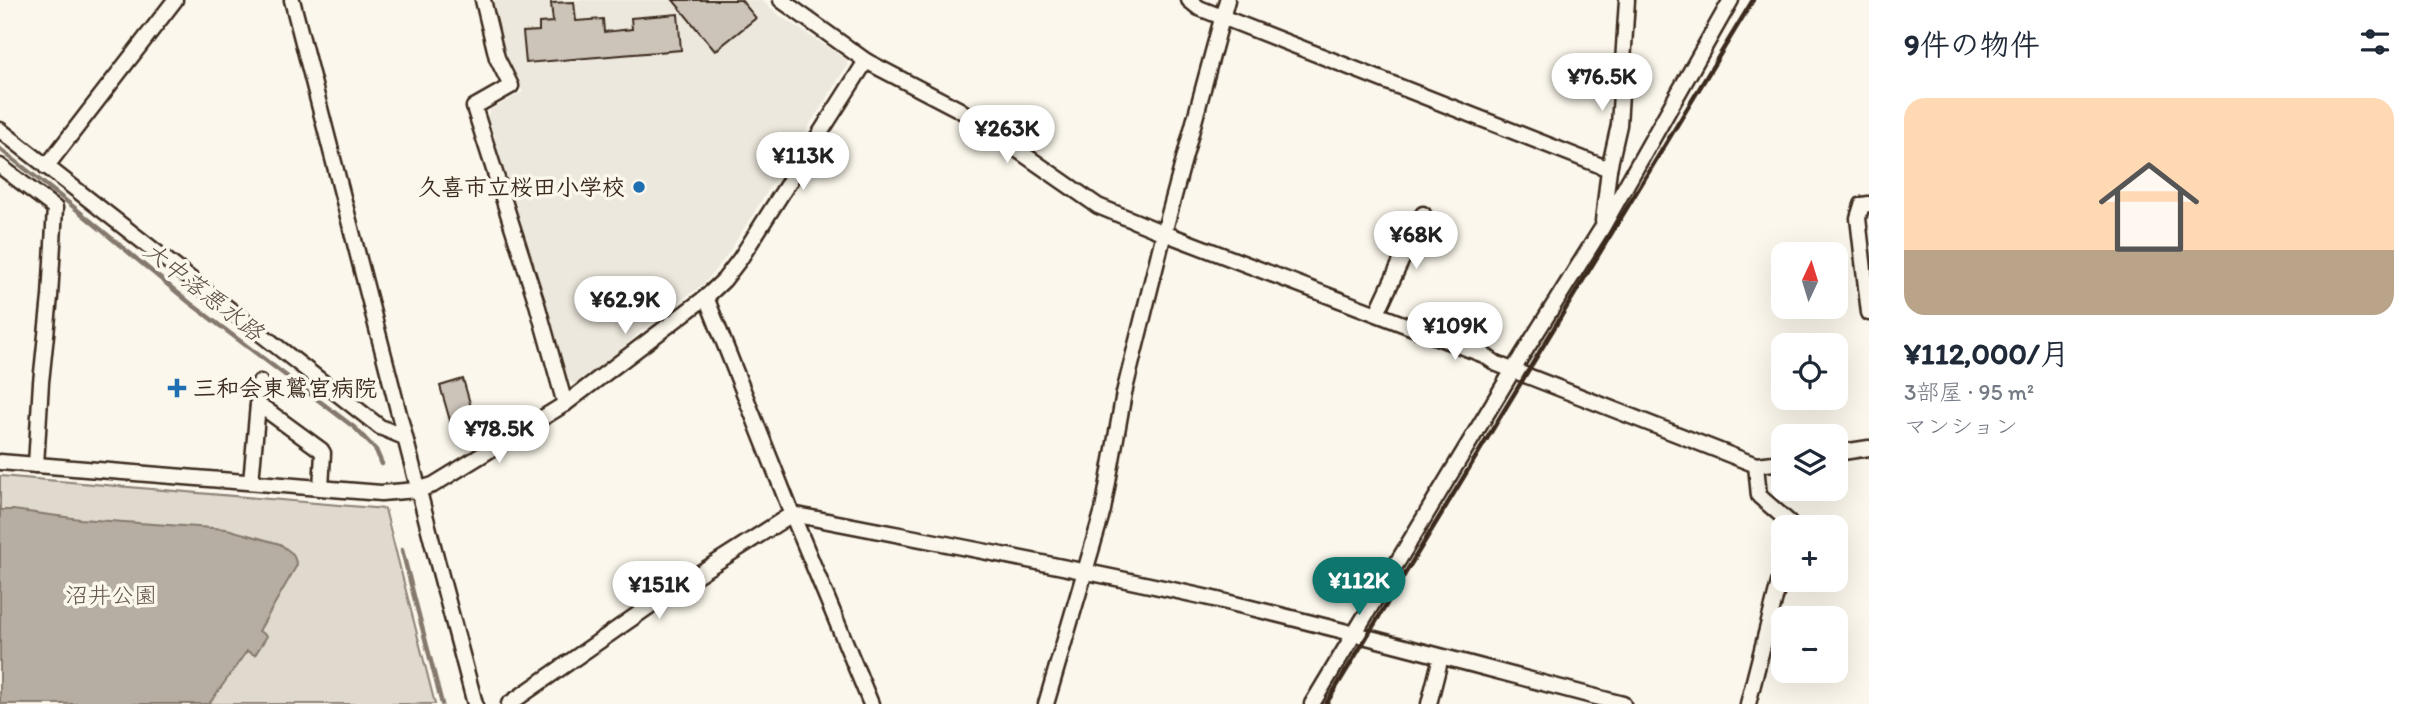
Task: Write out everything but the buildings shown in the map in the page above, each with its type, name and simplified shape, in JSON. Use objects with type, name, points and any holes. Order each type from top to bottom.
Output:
[{"type":"street","points":[[46,167],[174,0]]},
{"type":"street","points":[[292,0],[475,704]]},
{"type":"street","points":[[483,0],[496,58],[511,86],[474,107],[537,304],[565,404]]},
{"type":"street","points":[[781,0],[866,61],[960,110],[1098,206],[1484,355],[1497,364],[1756,465],[1771,463]]},
{"type":"street","points":[[1188,0],[1199,8],[1609,169]]},
{"type":"street","points":[[1046,704],[1103,510],[1124,393],[1227,0]]},
{"type":"street","points":[[1602,228],[1609,169],[1619,125],[1627,0]]},
{"type":"street","points":[[1312,704],[1513,370],[1602,228],[1731,0]]},
{"type":"street","points":[[0,462],[381,493],[418,490],[433,485],[565,404],[706,297],[724,280],[866,61]]},
{"type":"street","points":[[0,130],[380,427],[404,437]]},
{"type":"street","points":[[0,166],[54,208],[50,297],[36,465]]},
{"type":"street","points":[[1869,204],[1863,205],[1858,218],[1869,313]]},
{"type":"street","points":[[1377,313],[1423,214]]},
{"type":"street","points":[[706,297],[871,704]]},
{"type":"street","points":[[251,482],[260,382]]},
{"type":"street","points":[[258,407],[265,409],[321,450],[321,488]]},
{"type":"street","points":[[1848,451],[1869,448]]},
{"type":"street","points":[[1756,465],[1759,496],[1781,515]]},
{"type":"street","points":[[509,704],[667,594],[792,514],[1085,571],[1355,634],[1623,704]]},
{"type":"street","points":[[1748,704],[1777,592]]},
{"type":"street","points":[[1429,704],[1441,657]]},
{"type":"shaded area","name":"久喜市立桜田小学校","points":[[490,0],[761,0],[783,18],[847,60],[847,66],[727,255],[704,284],[657,317],[576,385],[567,379],[486,119],[490,110],[523,92],[505,61]]},
{"type":"shaded area","points":[[0,510],[80,519],[227,529],[280,544],[293,554],[297,565],[259,631],[267,636],[255,655],[247,651],[209,704],[0,704]]},
{"type":"green space","name":"沼井公園","points":[[0,476],[385,509],[435,704],[0,704]]},
{"type":"waterway","name":"大中落悪水路","points":[[0,149],[190,303],[355,428],[376,450],[382,464]]},
{"type":"waterway","name":"大中落悪水路","points":[[402,550],[442,704]]},
{"type":"railway","points":[[1326,704],[1753,0]]},
{"type":"place","name":"久喜市立桜田小学校","points":[[639,187]]},
{"type":"place","name":"三和会東鷲宮病院","points":[[177,388]]}]
